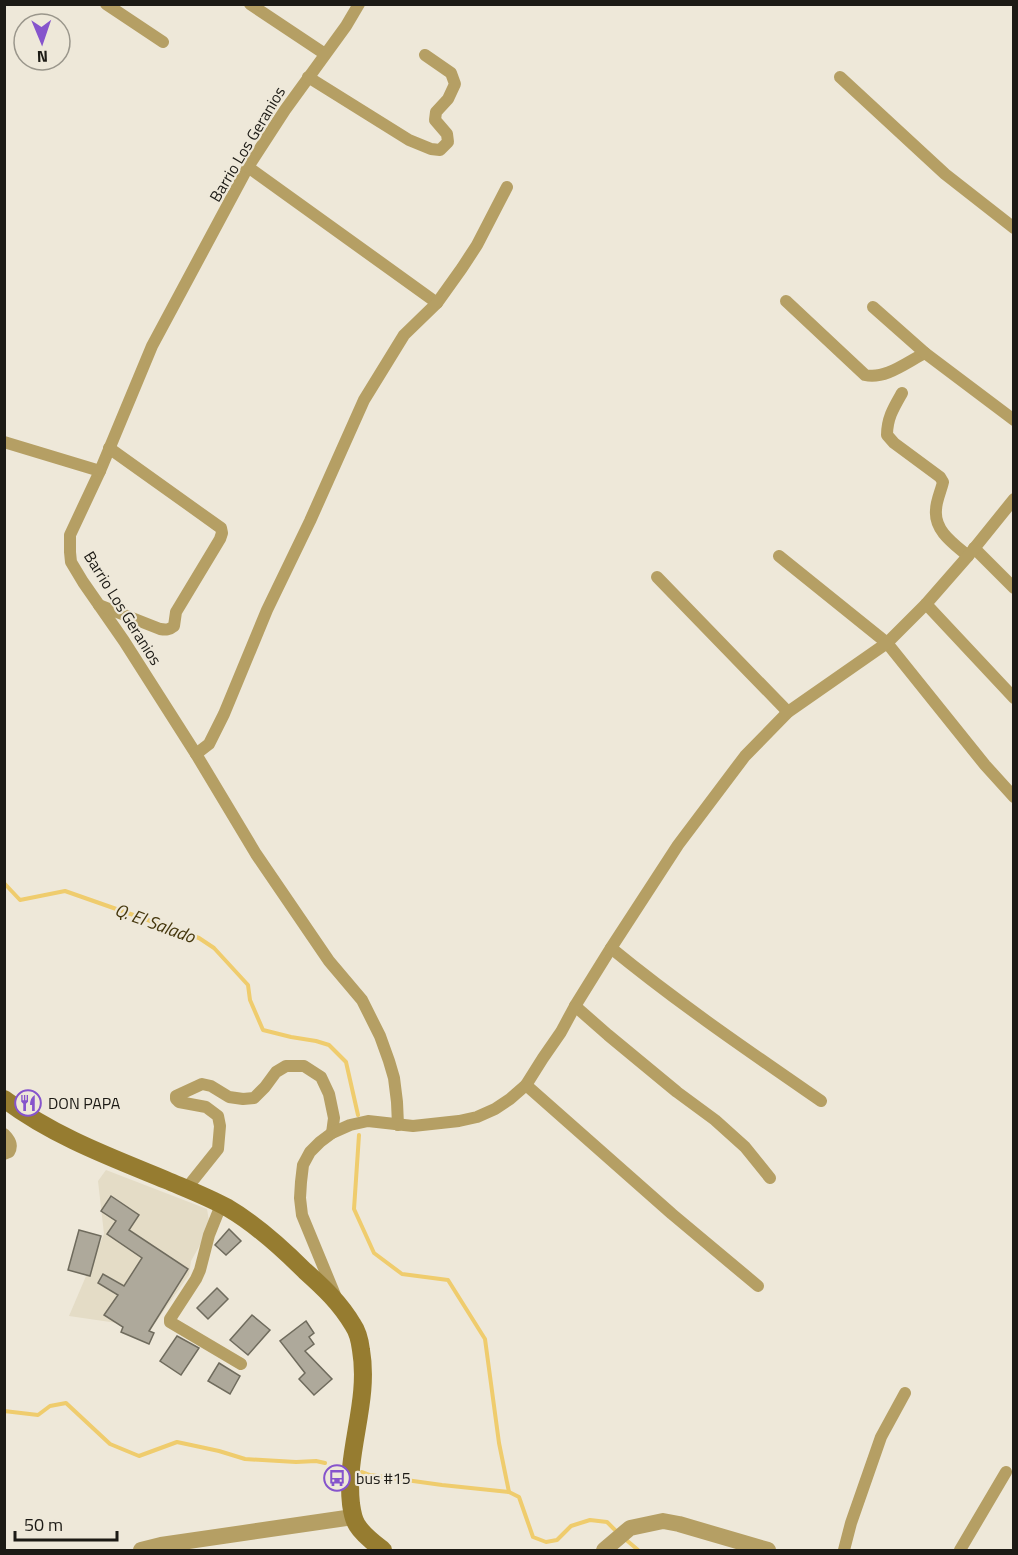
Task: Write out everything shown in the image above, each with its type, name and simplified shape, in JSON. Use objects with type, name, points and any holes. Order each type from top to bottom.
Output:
[{"type":"main road","points":[[4,1099],[24,1114],[73,1141],[221,1205],[264,1233],[338,1302],[355,1327],[363,1359],[363,1391],[351,1469],[350,1490],[353,1518],[370,1540],[383,1551]]},
{"type":"street","points":[[106,4],[163,42]]},
{"type":"street","points":[[250,4],[325,54]]},
{"type":"street","name":"Barrio Los Geranios","points":[[359,4],[248,167],[152,346],[100,471],[70,535],[70,552],[71,562],[196,754],[256,854],[329,961],[362,1000],[380,1036],[394,1078],[398,1125]]},
{"type":"street","points":[[308,78],[409,140],[440,150],[448,142],[447,134],[435,120],[436,112],[448,99],[455,84],[451,73],[425,55]]},
{"type":"street","points":[[840,77],[945,174],[1014,228]]},
{"type":"street","points":[[248,167],[437,303]]},
{"type":"street","points":[[196,754],[209,744],[224,714],[267,610],[364,400],[404,335],[437,303],[477,245],[507,188]]},
{"type":"street","points":[[786,301],[865,375],[871,377],[880,375],[925,353]]},
{"type":"street","points":[[873,307],[925,353],[1014,420]]},
{"type":"street","points":[[902,393],[893,408],[887,425],[887,435],[894,443],[940,477],[943,482],[936,511],[937,523],[942,533],[971,552],[1014,588]]},
{"type":"street","points":[[4,442],[100,471]]},
{"type":"street","points":[[99,605],[160,629],[171,628],[174,626],[176,612],[222,533],[221,528],[109,448]]},
{"type":"street","points":[[338,1302],[302,1215],[300,1198],[303,1165],[310,1152],[332,1133],[350,1125],[368,1121],[413,1126],[459,1121],[477,1116],[495,1109],[526,1085],[678,845],[745,756],[788,712],[886,643],[926,604],[1014,499]]},
{"type":"street","points":[[780,556],[886,643],[985,765],[1014,797]]},
{"type":"street","points":[[657,577],[788,712]]},
{"type":"street","points":[[926,604],[1014,698]]},
{"type":"street","points":[[611,948],[725,1035],[821,1101]]},
{"type":"street","points":[[575,1006],[640,1062],[715,1120],[744,1147],[770,1178]]},
{"type":"street","points":[[186,1189],[218,1149],[219,1116],[206,1107],[179,1102],[176,1099],[176,1096],[202,1084],[211,1086],[229,1097],[254,1098],[265,1088],[276,1072],[286,1066],[304,1066],[321,1077],[329,1094],[334,1118],[332,1133]]},
{"type":"street","points":[[526,1085],[672,1214],[758,1286]]},
{"type":"street","points":[[4,1134],[9,1139],[12,1148],[4,1154]]},
{"type":"street","points":[[221,1205],[205,1246],[196,1280],[170,1322],[241,1364]]},
{"type":"street","points":[[844,1551],[851,1523],[881,1437],[905,1393]]},
{"type":"street","points":[[960,1551],[1006,1472]]},
{"type":"street","points":[[141,1551],[161,1545],[353,1518]]},
{"type":"street","points":[[606,1549],[630,1528],[663,1521],[768,1551]]},
{"type":"shaded area","points":[[106,1170],[207,1209],[210,1227],[191,1261],[189,1275],[151,1329],[133,1321],[117,1323],[69,1316],[104,1234],[98,1181]]},
{"type":"building","points":[[111,1196],[139,1215],[129,1230],[188,1269],[149,1331],[154,1333],[149,1344],[121,1332],[123,1327],[104,1315],[118,1295],[98,1283],[103,1274],[124,1286],[142,1258],[107,1234],[116,1221],[101,1211]]},
{"type":"building","points":[[229,1229],[241,1241],[226,1255],[215,1245]]},
{"type":"building","points":[[79,1230],[101,1236],[90,1276],[68,1270]]},
{"type":"building","points":[[217,1288],[228,1299],[208,1319],[197,1308]]},
{"type":"building","points":[[252,1315],[270,1330],[248,1355],[230,1340]]},
{"type":"building","points":[[306,1321],[314,1333],[309,1337],[314,1344],[305,1351],[332,1379],[314,1395],[299,1379],[305,1373],[280,1341]]},
{"type":"building","points":[[177,1336],[199,1348],[181,1375],[160,1361]]},
{"type":"building","points":[[219,1363],[240,1376],[230,1394],[208,1381]]},
{"type":"waterway","name":"Q. El Salado","points":[[4,883],[20,900],[65,891],[199,938],[214,948],[248,985],[250,1000],[263,1030],[329,1045],[346,1062],[358,1115]]},
{"type":"waterway","points":[[359,1135],[354,1209],[374,1253],[402,1274],[448,1280],[485,1339],[499,1443],[509,1492]]},
{"type":"waterway","points":[[4,1411],[38,1415],[50,1406],[66,1403],[110,1444],[139,1456],[177,1442],[245,1459],[325,1463]]},
{"type":"waterway","points":[[362,1472],[442,1485],[509,1492],[519,1497],[533,1537],[546,1542],[557,1540],[571,1526],[590,1520],[607,1522],[618,1533]]},
{"type":"waterway","points":[[624,1538],[638,1550]]},
{"type":"place","name":"DON PAPA","points":[[28,1103]]},
{"type":"place","name":"bus #15","points":[[337,1478]]}]
